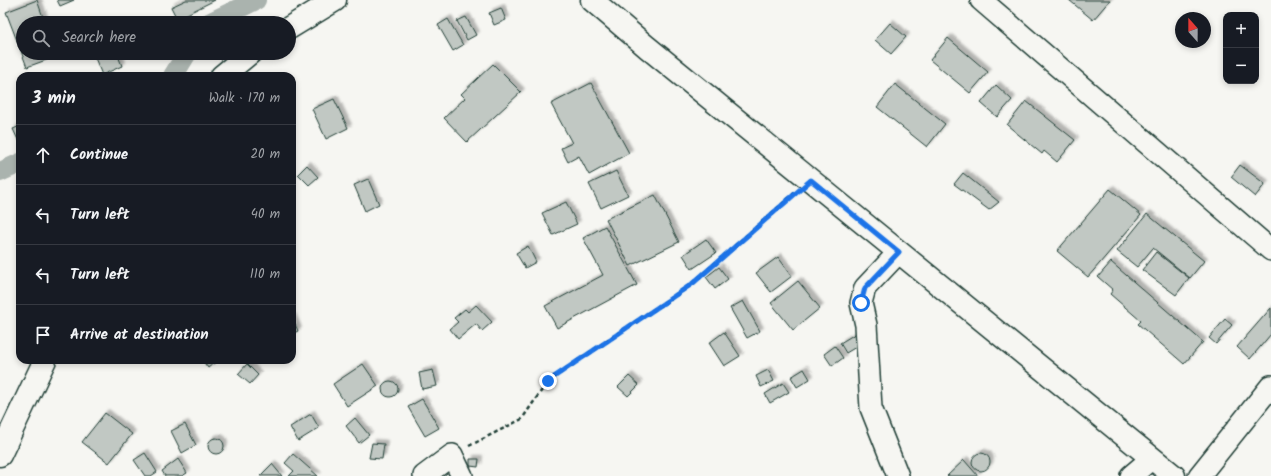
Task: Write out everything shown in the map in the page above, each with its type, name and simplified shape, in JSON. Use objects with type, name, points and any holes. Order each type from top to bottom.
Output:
[{"type":"main road","points":[[296,24],[334,0]]},
{"type":"main road","points":[[592,0],[1151,459],[1174,476]]},
{"type":"main road","points":[[227,72],[241,60]]},
{"type":"main road","points":[[0,454],[43,364]]},
{"type":"street","points":[[981,0],[1271,250]]},
{"type":"street","points":[[898,476],[871,408],[866,325],[861,303],[865,288],[899,252]]},
{"type":"street","points":[[1199,476],[1271,386]]},
{"type":"street","points":[[424,476],[452,455],[462,476]]},
{"type":"street","points":[[1131,476],[1151,459]]},
{"type":"path","points":[[452,455],[522,419],[548,381],[692,284],[811,180]]},
{"type":"building","points":[[37,0],[43,16],[16,16],[16,38],[6,12]]},
{"type":"building","points":[[57,0],[74,0],[60,6]]},
{"type":"building","points":[[186,0],[215,0],[183,16],[176,16],[171,7]]},
{"type":"building","points":[[1069,0],[1110,0],[1093,20]]},
{"type":"building","points":[[501,8],[506,20],[494,25],[489,13]]},
{"type":"building","points":[[466,17],[476,35],[467,40],[457,21]]},
{"type":"building","points":[[448,19],[463,45],[453,51],[438,25]]},
{"type":"building","points":[[890,23],[906,37],[891,54],[875,40]]},
{"type":"building","points":[[948,38],[988,72],[970,93],[930,60]]},
{"type":"building","points":[[24,60],[46,60],[27,67]]},
{"type":"building","points":[[96,60],[120,60],[122,66],[109,72],[101,72]]},
{"type":"building","points":[[493,64],[521,92],[467,142],[444,118],[465,98],[461,94]]},
{"type":"building","points":[[591,83],[629,153],[589,175],[579,156],[568,162],[561,148],[572,143],[551,104]]},
{"type":"building","points":[[895,84],[945,124],[927,147],[877,107]]},
{"type":"building","points":[[996,85],[1012,100],[997,117],[981,103]]},
{"type":"building","points":[[334,99],[348,128],[326,139],[312,109]]},
{"type":"building","points":[[1026,101],[1075,140],[1057,162],[1044,151],[1042,154],[1007,125]]},
{"type":"building","points":[[16,128],[16,136],[13,129]]},
{"type":"building","points":[[307,165],[318,177],[309,185],[298,174]]},
{"type":"building","points":[[1240,165],[1265,184],[1255,197],[1231,177]]},
{"type":"building","points":[[616,171],[628,195],[601,208],[589,184]]},
{"type":"building","points":[[963,173],[999,202],[989,210],[954,184]]},
{"type":"building","points":[[368,179],[379,204],[365,211],[354,185]]},
{"type":"building","points":[[1110,189],[1141,215],[1088,277],[1057,251]]},
{"type":"building","points":[[655,195],[679,242],[630,266],[606,219]]},
{"type":"building","points":[[566,202],[577,224],[553,235],[542,213]]},
{"type":"building","points":[[1147,214],[1204,261],[1190,278],[1153,248],[1137,267],[1117,251]]},
{"type":"building","points":[[605,226],[637,285],[557,328],[545,306],[603,275],[583,238]]},
{"type":"building","points":[[706,239],[716,253],[692,269],[683,255]]},
{"type":"building","points":[[528,246],[536,262],[525,268],[516,253]]},
{"type":"building","points":[[1156,252],[1189,278],[1176,295],[1142,270]]},
{"type":"building","points":[[778,257],[792,276],[771,292],[756,273]]},
{"type":"building","points":[[1111,262],[1203,342],[1184,364],[1138,324],[1141,321],[1110,294],[1113,290],[1098,277]]},
{"type":"building","points":[[719,267],[728,279],[715,289],[706,277]]},
{"type":"building","points":[[798,281],[820,308],[793,330],[771,303]]},
{"type":"building","points":[[743,301],[760,331],[747,338],[730,308]]},
{"type":"building","points":[[476,305],[492,322],[482,331],[476,324],[458,339],[450,329],[458,322],[454,318],[465,309],[468,312]]},
{"type":"building","points":[[1271,308],[1271,334],[1250,359],[1237,347]]},
{"type":"building","points":[[1225,319],[1232,325],[1216,344],[1209,338]]},
{"type":"building","points":[[724,332],[740,356],[724,366],[709,343]]},
{"type":"building","points":[[855,334],[861,344],[846,353],[840,343]]},
{"type":"building","points":[[835,346],[843,358],[832,366],[824,354]]},
{"type":"building","points":[[205,364],[213,364],[208,368]]},
{"type":"building","points":[[247,364],[258,375],[250,384],[238,374]]},
{"type":"building","points":[[363,364],[378,386],[347,406],[333,384]]},
{"type":"building","points":[[804,369],[810,379],[797,387],[791,377]]},
{"type":"building","points":[[433,370],[437,386],[422,389],[419,373]]},
{"type":"building","points":[[768,370],[774,381],[761,387],[756,376]]},
{"type":"building","points":[[629,376],[639,385],[628,396],[618,387]]},
{"type":"building","points":[[387,381],[393,381],[398,386],[396,395],[393,397],[387,397],[382,392],[382,386]]},
{"type":"building","points":[[783,383],[789,392],[770,403],[765,394]]},
{"type":"building","points":[[422,399],[439,428],[425,436],[408,407]]},
{"type":"building","points":[[105,413],[132,434],[109,463],[82,442]]},
{"type":"building","points":[[311,414],[319,428],[298,441],[290,427]]},
{"type":"building","points":[[355,418],[369,435],[359,443],[346,426]]},
{"type":"building","points":[[185,424],[196,445],[182,453],[171,431]]},
{"type":"building","points":[[213,438],[219,438],[224,443],[222,452],[219,454],[213,454],[208,449],[208,443]]},
{"type":"building","points":[[372,443],[384,444],[382,459],[369,458]]},
{"type":"building","points":[[145,453],[157,472],[151,476],[145,476],[134,460]]},
{"type":"building","points":[[977,453],[985,453],[990,458],[988,469],[985,471],[977,471],[972,466],[972,458]]},
{"type":"building","points":[[293,454],[318,476],[289,476],[294,471],[285,463]]},
{"type":"building","points":[[178,459],[187,473],[182,476],[165,476],[162,471]]},
{"type":"building","points":[[470,459],[479,459],[478,467],[470,466]]},
{"type":"building","points":[[964,460],[978,476],[947,476]]},
{"type":"building","points":[[272,464],[282,476],[260,476]]},
{"type":"waterway","points":[[223,16],[256,0]]},
{"type":"waterway","points":[[175,72],[183,60]]},
{"type":"waterway","points":[[0,172],[16,165]]},
{"type":"route","points":[[548,381],[692,284],[811,180],[899,252],[865,288],[861,303]]}]
